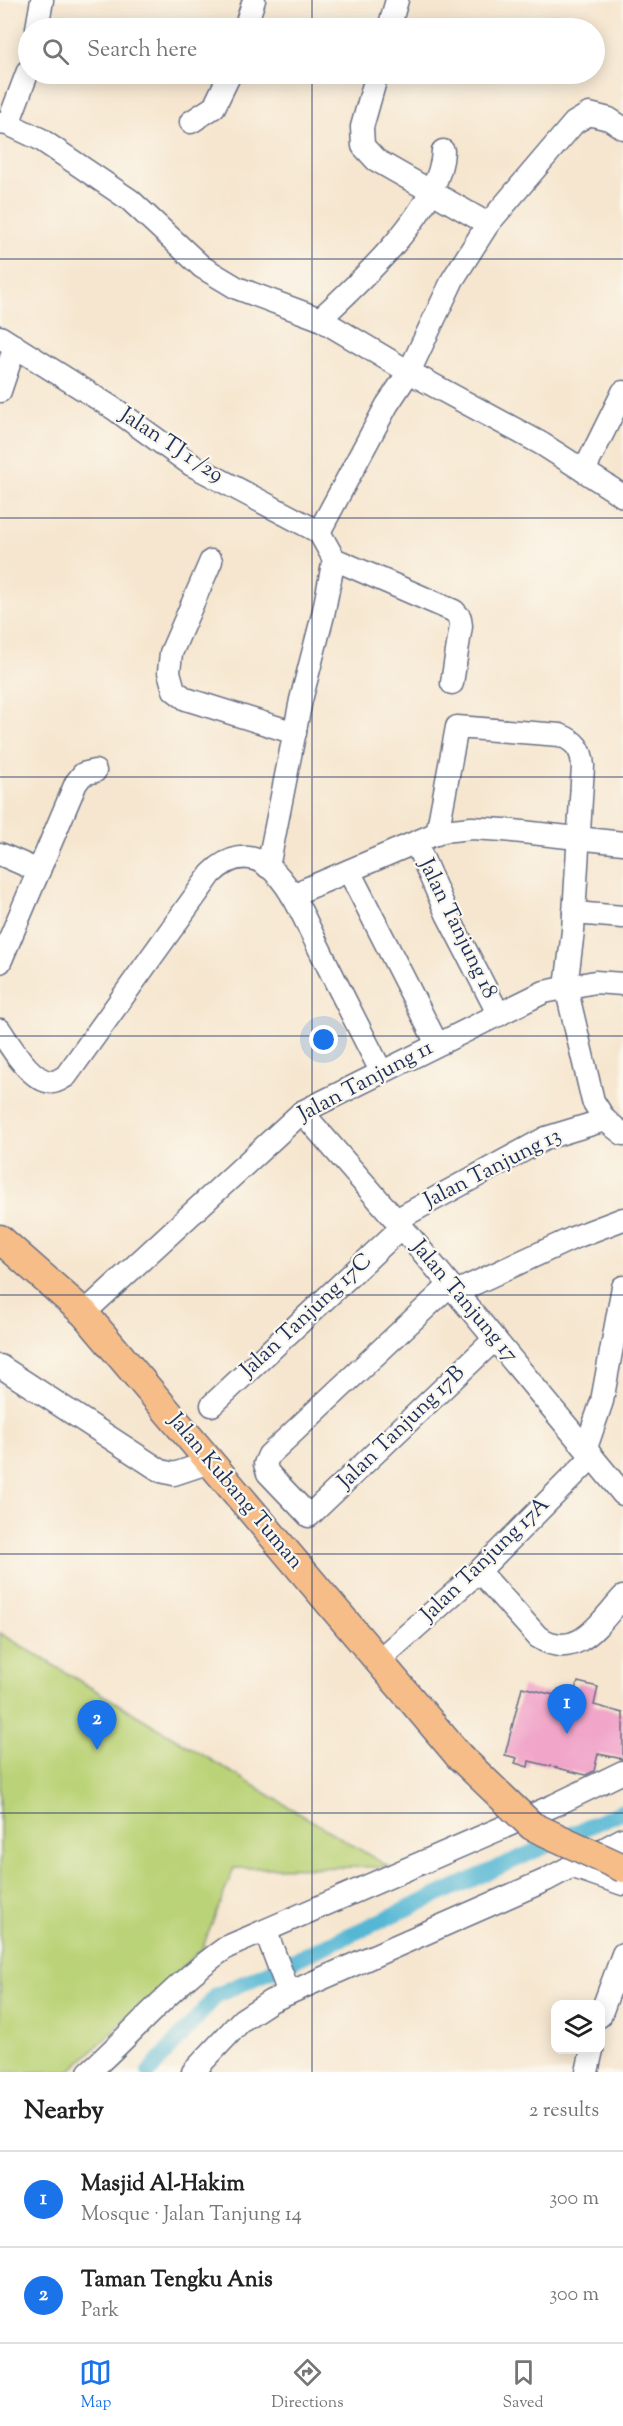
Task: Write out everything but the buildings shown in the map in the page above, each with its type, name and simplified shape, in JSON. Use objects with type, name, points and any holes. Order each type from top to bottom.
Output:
[{"type":"main road","name":"Jalan Kubang Tuman","points":[[0,1239],[84,1313],[459,1756],[532,1826],[623,1868]]},
{"type":"street","points":[[39,18],[42,0]]},
{"type":"street","points":[[248,18],[254,0]]},
{"type":"street","points":[[392,18],[397,0]]},
{"type":"street","points":[[22,84],[4,124],[40,139],[130,200],[202,267],[237,288],[320,319],[409,372],[542,444],[623,496]]},
{"type":"street","points":[[191,122],[214,107],[225,84]]},
{"type":"street","points":[[374,84],[362,127],[363,146],[376,160],[488,224]]},
{"type":"street","points":[[268,867],[334,560],[320,532],[376,426],[409,372],[453,279],[488,224],[574,123],[588,114],[609,119],[623,128]]},
{"type":"street","points":[[320,319],[391,249],[439,175],[443,152]]},
{"type":"street","points":[[0,391],[7,342]]},
{"type":"street","name":"Jalan TJ 1 /29","points":[[7,342],[116,410],[192,465],[320,532]]},
{"type":"street","points":[[584,471],[623,392]]},
{"type":"street","points":[[334,560],[454,612],[460,618],[461,627],[452,683]]},
{"type":"street","points":[[211,561],[171,653],[169,672],[174,690],[186,699],[295,733]]},
{"type":"street","points":[[436,834],[457,727],[560,735],[571,740],[579,748],[583,766],[574,913],[566,987],[586,1081],[593,1101],[605,1119],[623,1134]]},
{"type":"street","points":[[0,962],[76,783],[83,774],[95,771]]},
{"type":"street","points":[[292,896],[436,834],[472,828],[623,843]]},
{"type":"street","name":"Jalan Tanjung 18","points":[[416,843],[447,914],[499,1015]]},
{"type":"street","points":[[0,854],[39,871]]},
{"type":"street","points":[[0,1030],[14,1052],[39,1079],[54,1082],[66,1076],[216,869],[236,857],[253,859],[268,867],[292,896],[381,1071]]},
{"type":"street","points":[[349,871],[437,1044]]},
{"type":"street","points":[[574,913],[623,917]]},
{"type":"street","name":"Jalan Tanjung 11","points":[[84,1313],[302,1112],[543,992],[595,982],[623,984]]},
{"type":"street","name":"Jalan Tanjung 17","points":[[302,1112],[453,1288],[623,1494]]},
{"type":"street","name":"Jalan Tanjung 13","points":[[399,1224],[546,1138],[605,1119]]},
{"type":"street","points":[[453,1288],[623,1218]]},
{"type":"street","name":"Jalan Tanjung 17C","points":[[212,1405],[399,1224]]},
{"type":"street","points":[[590,1455],[587,1445],[602,1401],[620,1318],[623,1287]]},
{"type":"street","name":"Jalan Tanjung 17B","points":[[453,1288],[266,1459],[268,1473],[309,1516],[495,1339]]},
{"type":"street","points":[[0,1366],[161,1471],[174,1474],[210,1462]]},
{"type":"street","name":"Jalan Tanjung 17A","points":[[378,1661],[479,1571],[590,1455]]},
{"type":"street","points":[[479,1571],[538,1637],[549,1644],[563,1647],[585,1638],[623,1597]]},
{"type":"street","points":[[89,2072],[194,1969],[227,1947],[555,1805],[623,1772]]},
{"type":"street","points":[[193,2072],[242,2020],[271,2001],[286,1986],[571,1866],[623,1839]]},
{"type":"street","points":[[571,1866],[623,1884]]},
{"type":"street","points":[[266,1932],[286,1986]]},
{"type":"street","points":[[605,2003],[623,1954]]},
{"type":"street","points":[[587,2072],[591,2054]]},
{"type":"green space","points":[[0,1633],[389,1867],[234,1868],[202,1949],[69,2072],[0,2072]]},
{"type":"waterway","points":[[149,2072],[217,1995],[623,1811]]},
{"type":"place","name":"Masjid Al-Hakim","points":[[567,1734]]},
{"type":"place","name":"Taman Tengku Anis","points":[[97,1750]]}]
